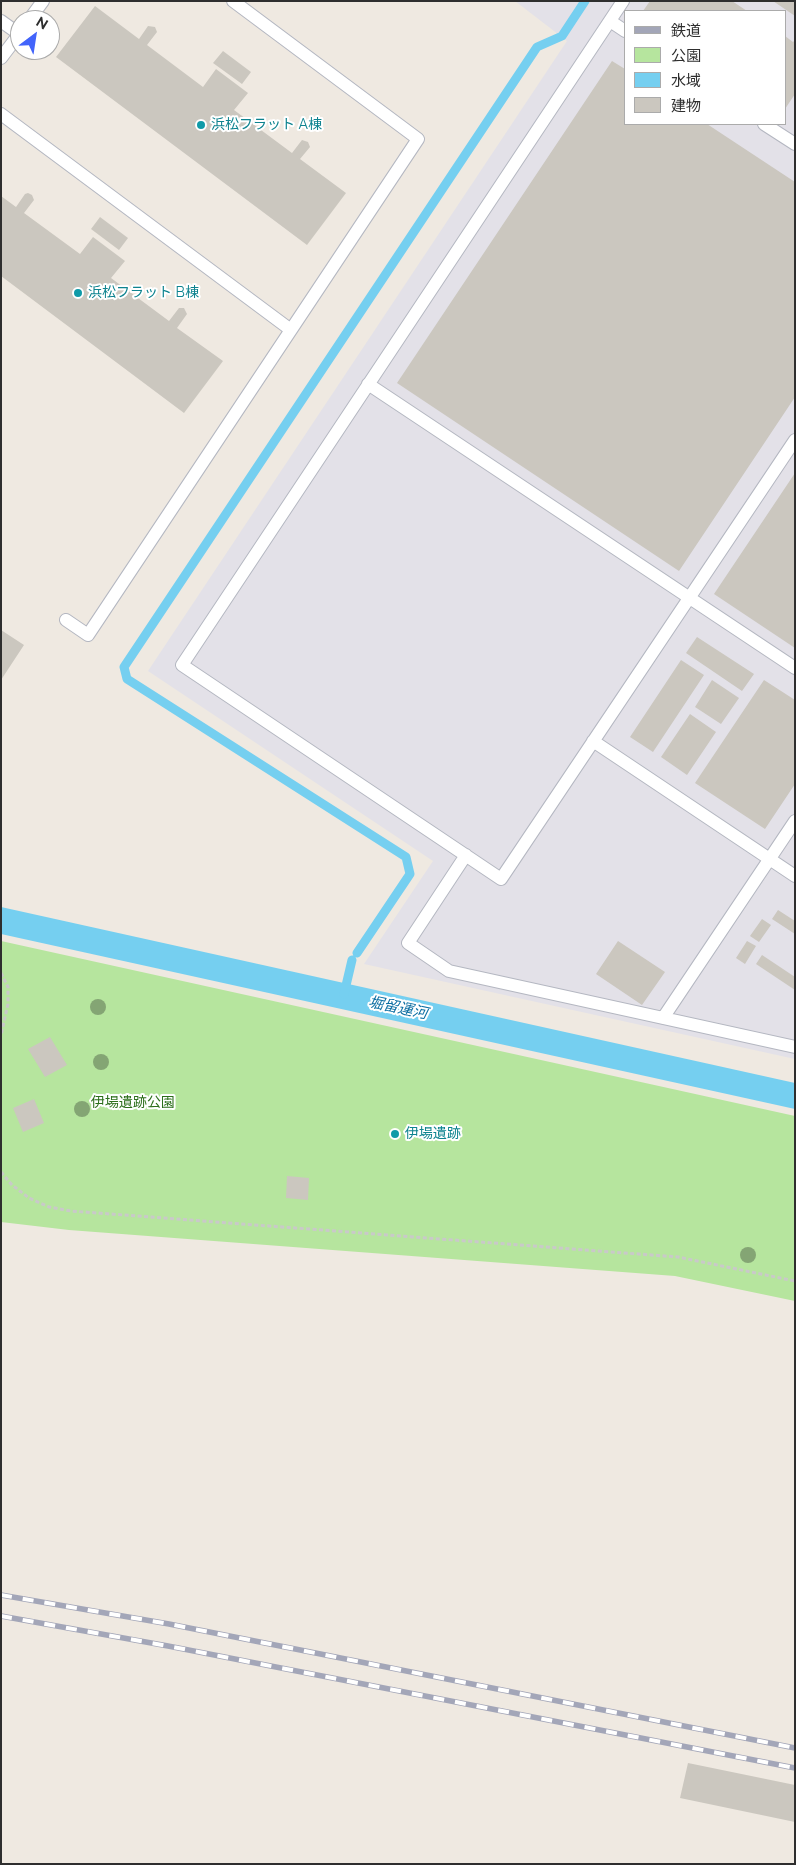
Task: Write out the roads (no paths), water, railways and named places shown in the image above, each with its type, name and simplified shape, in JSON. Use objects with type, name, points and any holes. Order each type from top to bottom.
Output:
[{"type":"lane","points":[[66,620],[88,635],[418,139],[234,1]]},
{"type":"lane","points":[[623,1],[182,665],[501,879],[795,440]]},
{"type":"lane","points":[[610,21],[624,30]]},
{"type":"lane","points":[[1,58],[10,46]]},
{"type":"lane","points":[[1,114],[291,330]]},
{"type":"lane","points":[[766,125],[795,144]]},
{"type":"lane","points":[[368,384],[795,668]]},
{"type":"lane","points":[[593,741],[795,876]]},
{"type":"lane","points":[[663,1018],[795,821]]},
{"type":"lane","points":[[466,855],[408,943],[449,971],[795,1047]]},
{"type":"water","name":"堀留運河","points":[[1,907],[795,1083],[795,1109],[1,934]]},
{"type":"waterway","points":[[357,953],[410,874],[406,857],[127,679],[124,667],[537,47],[562,36],[585,1]]},
{"type":"waterway","points":[[344,994],[352,960]]},
{"type":"railway","points":[[1,1595],[169,1624],[795,1748]]},
{"type":"railway","points":[[1,1616],[168,1646],[795,1768]]},
{"type":"place","name":"浜松フラット A棟","points":[[201,125]]},
{"type":"place","name":"浜松フラット B棟","points":[[78,293]]},
{"type":"place","name":"伊場遺跡","points":[[395,1134]]},
{"type":"park label","name":"伊場遺跡公園","points":[[133,1103]]}]
